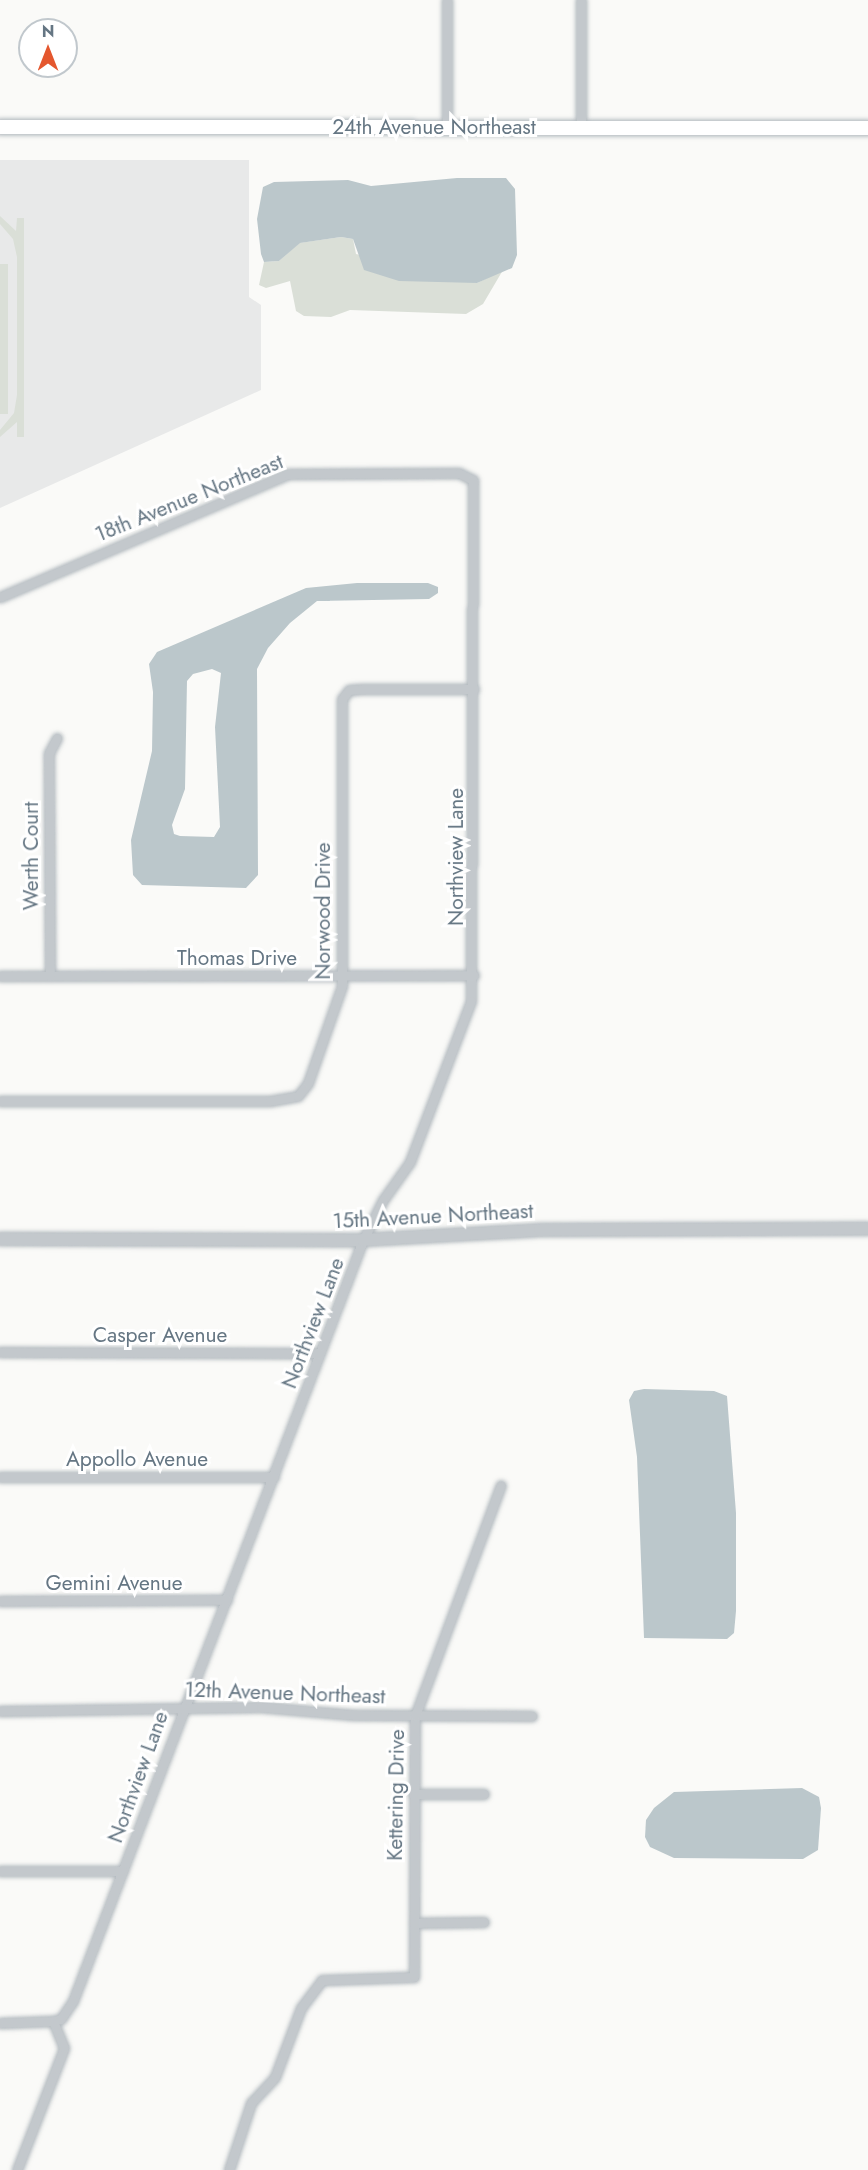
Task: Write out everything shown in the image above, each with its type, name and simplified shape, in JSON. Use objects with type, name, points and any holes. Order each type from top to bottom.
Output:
[{"type":"main road","name":"24th Avenue Northeast","points":[[0,127],[868,128]]},
{"type":"street","points":[[447,0],[447,127]]},
{"type":"street","points":[[581,0],[581,127]]},
{"type":"street","name":"18th Avenue Northeast","points":[[0,597],[288,474],[459,473],[471,477]]},
{"type":"street","name":"Northview Lane","points":[[57,2020],[73,2001],[183,1707],[227,1600],[363,1240],[383,1200],[410,1162],[471,1001],[474,975],[474,488],[471,477]]},
{"type":"street","name":"Norwood Drive","points":[[0,1101],[292,1099],[308,1083],[340,995],[343,975],[342,699],[350,690],[362,689],[474,689]]},
{"type":"street","name":"Werth Court","points":[[50,976],[49,753],[57,738]]},
{"type":"street","name":"Thomas Drive","points":[[0,976],[474,975]]},
{"type":"street","name":"15th Avenue Northeast","points":[[0,1239],[363,1240],[540,1230],[868,1229]]},
{"type":"street","name":"Casper Avenue","points":[[0,1352],[320,1353]]},
{"type":"street","name":"Appollo Avenue","points":[[0,1477],[274,1477]]},
{"type":"street","name":"Kettering Drive","points":[[229,2170],[251,2103],[275,2078],[301,2008],[322,1980],[414,1977],[415,1716],[501,1485]]},
{"type":"street","name":"Gemini Avenue","points":[[0,1601],[227,1600]]},
{"type":"street","name":"12th Avenue Northeast","points":[[0,1711],[183,1707],[415,1716],[532,1716]]},
{"type":"street","points":[[413,1794],[484,1794]]},
{"type":"street","points":[[0,1871],[123,1871]]},
{"type":"street","points":[[414,1923],[484,1922]]},
{"type":"street","points":[[0,2023],[57,2020],[64,2048],[17,2170]]},
{"type":"shaded area","points":[[0,160],[249,160],[249,297],[261,305],[261,390],[0,508]]},
{"type":"shaded area","points":[[457,178],[506,178],[515,189],[517,255],[512,268],[477,283],[399,281],[364,270],[353,239],[341,237],[300,243],[279,261],[264,262],[257,219],[263,187],[274,182],[348,180],[371,186]]},
{"type":"shaded area","points":[[0,216],[16,231],[17,218],[24,218],[24,437],[17,437],[17,422],[0,437],[0,430],[14,413],[17,395],[17,257],[13,239],[0,224]]},
{"type":"shaded area","points":[[341,237],[353,239],[356,254],[477,283],[503,270],[483,304],[466,314],[350,310],[331,317],[304,316],[296,311],[290,281],[266,288],[259,285],[264,262],[279,261],[299,243]]},
{"type":"shaded area","points":[[0,264],[8,264],[8,414],[0,414]]},
{"type":"shaded area","points":[[357,583],[428,583],[438,587],[438,593],[429,599],[317,601],[290,623],[268,648],[257,669],[258,875],[246,888],[142,885],[133,875],[131,840],[152,751],[153,692],[149,664],[157,652],[306,588]],"holes":[[[212,669],[221,673],[215,727],[220,827],[214,837],[180,836],[174,834],[172,825],[185,789],[187,681],[193,674]]]},
{"type":"shaded area","points":[[644,1389],[714,1391],[727,1396],[736,1513],[736,1611],[734,1633],[727,1639],[644,1638],[637,1457],[629,1400],[634,1391]]},
{"type":"shaded area","points":[[802,1788],[819,1797],[821,1808],[818,1850],[803,1859],[674,1858],[650,1847],[645,1837],[646,1820],[654,1808],[674,1792]]}]
